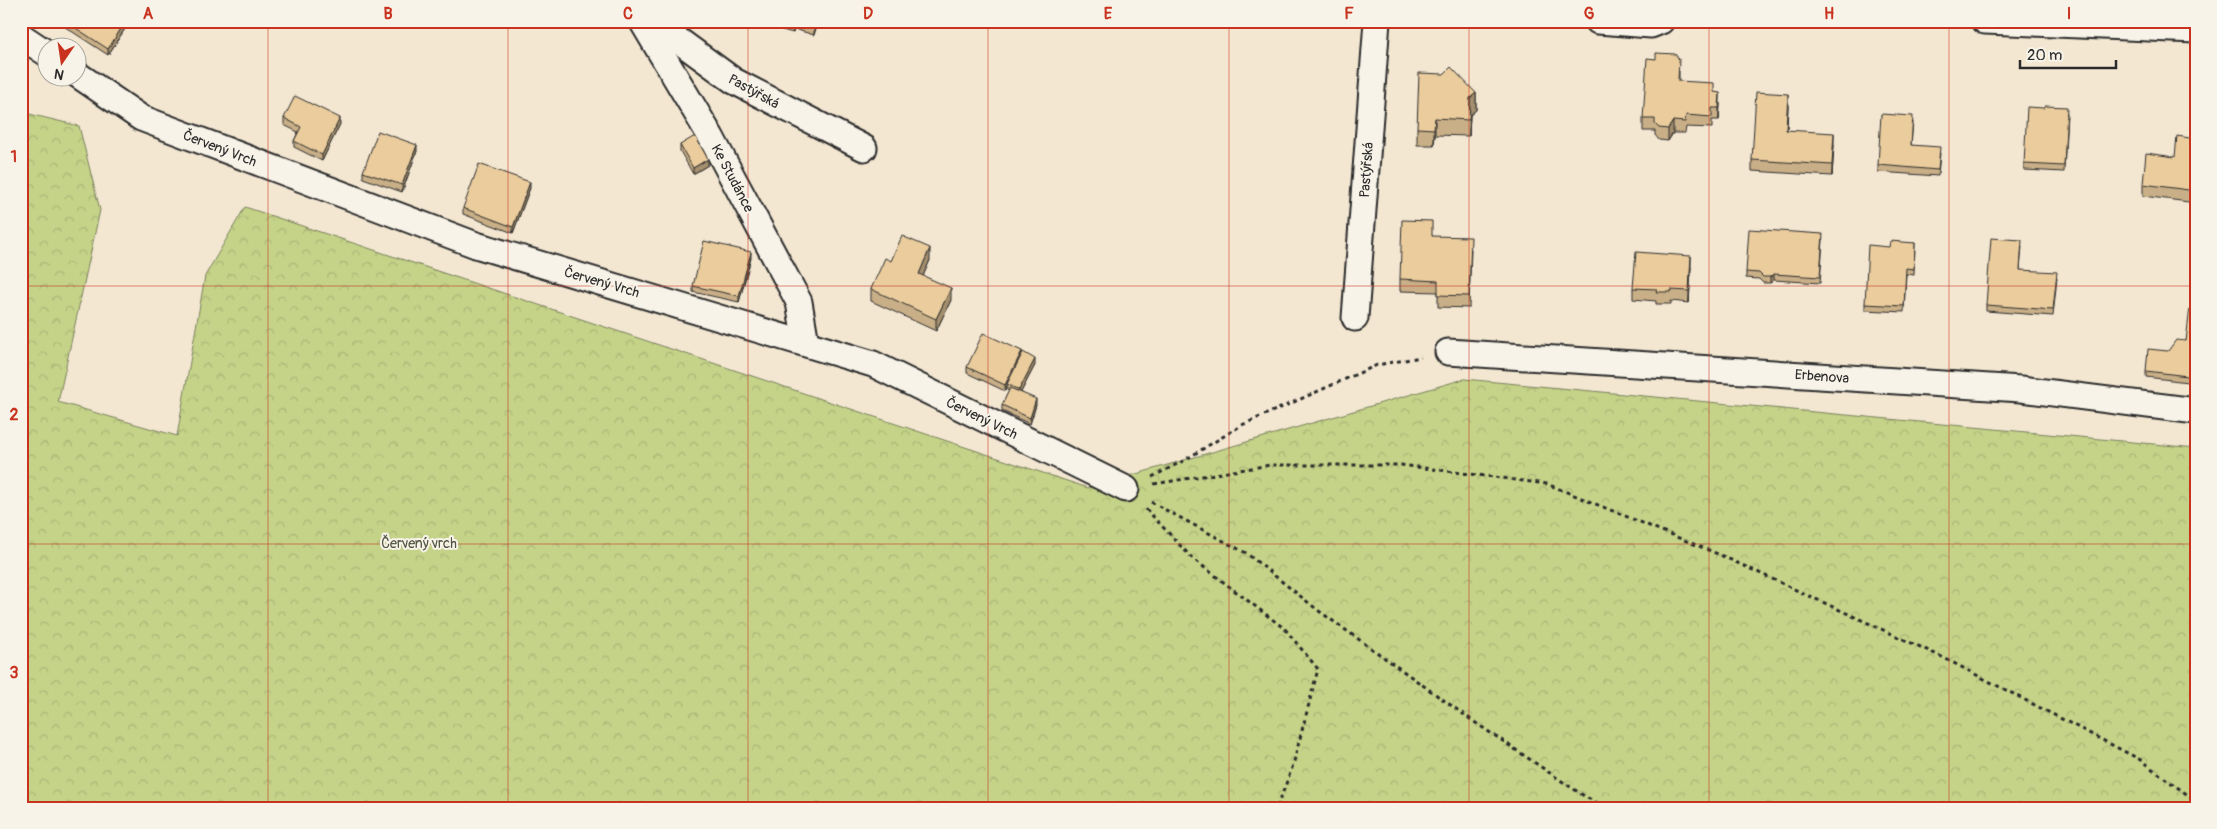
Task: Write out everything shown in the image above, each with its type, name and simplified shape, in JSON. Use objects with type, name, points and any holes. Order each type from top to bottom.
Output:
[{"type":"street","name":"Ke Studánce","points":[[642,21],[711,137],[799,302],[806,343]]},
{"type":"street","name":"Pastýřská","points":[[652,21],[734,81],[864,148]]},
{"type":"street","name":"Pastýřská","points":[[1355,318],[1377,21]]},
{"type":"street","points":[[1598,21],[1654,23]]},
{"type":"street","points":[[1985,21],[2196,30]]},
{"type":"street","points":[[21,36],[38,47]]},
{"type":"street","name":"Červený Vrch","points":[[88,82],[140,118],[476,245],[872,364],[1126,489]]},
{"type":"street","name":"Erbenova","points":[[1448,352],[2021,389],[2196,410]]},
{"type":"path","points":[[1126,489],[1183,461],[1242,425],[1377,365],[1448,352]]},
{"type":"path","points":[[1126,489],[1270,465],[1401,465],[1547,484],[1718,554],[1942,657],[2140,759],[2196,801]]},
{"type":"path","points":[[1126,489],[1192,558],[1285,629],[1318,669],[1293,764],[1277,808]]},
{"type":"path","points":[[1126,489],[1246,553],[1318,611],[1473,721],[1584,796],[1607,808]]},
{"type":"green space","name":"Červený vrch","points":[[21,112],[79,126],[100,210],[58,402],[177,436],[205,276],[245,207],[1088,488],[1464,379],[2196,448],[2196,808],[21,808]]},
{"type":"building","points":[[65,21],[126,21],[108,49]]},
{"type":"building","points":[[1656,53],[1675,54],[1679,59],[1678,81],[1714,83],[1714,92],[1720,93],[1719,108],[1712,108],[1712,117],[1686,115],[1685,122],[1673,121],[1668,129],[1659,128],[1655,124],[1655,119],[1643,119],[1647,58],[1656,59]]},
{"type":"building","points":[[1451,67],[1476,93],[1470,98],[1469,120],[1435,118],[1434,129],[1417,128],[1419,73],[1444,74]]},
{"type":"building","points":[[1756,92],[1788,94],[1786,130],[1834,133],[1832,165],[1752,160]]},
{"type":"building","points":[[295,96],[340,118],[322,155],[294,141],[301,127],[284,118]]},
{"type":"building","points":[[2045,106],[2067,107],[2064,166],[2024,164],[2027,107],[2044,108]]},
{"type":"building","points":[[1881,114],[1913,116],[1911,145],[1940,147],[1938,170],[1878,165]]},
{"type":"building","points":[[378,131],[417,145],[402,185],[363,172]]},
{"type":"building","points":[[695,136],[708,159],[693,168],[680,145]]},
{"type":"building","points":[[2177,136],[2196,139],[2196,191],[2143,184],[2146,153],[2175,157]]},
{"type":"building","points":[[479,164],[530,182],[513,227],[463,208]]},
{"type":"building","points":[[1402,220],[1432,221],[1432,236],[1471,237],[1469,296],[1438,295],[1438,281],[1400,279]]},
{"type":"building","points":[[1749,229],[1823,234],[1820,277],[1774,274],[1770,277],[1763,277],[1759,273],[1746,272]]},
{"type":"building","points":[[902,236],[930,248],[919,274],[951,288],[936,319],[871,289],[885,258],[891,261]]},
{"type":"building","points":[[1991,238],[2022,240],[2020,270],[2057,272],[2053,310],[1986,305]]},
{"type":"building","points":[[704,241],[751,252],[739,296],[693,286]]},
{"type":"building","points":[[1890,241],[1915,243],[1914,269],[1906,268],[1904,306],[1865,304],[1868,245],[1889,247]]},
{"type":"building","points":[[1636,252],[1691,256],[1689,291],[1671,290],[1671,292],[1656,292],[1657,289],[1633,288]]},
{"type":"building","points":[[2190,307],[2196,307],[2196,377],[2146,371],[2148,349],[2168,351],[2176,340],[2186,341]]},
{"type":"building","points":[[983,333],[1022,351],[1005,385],[967,367]]},
{"type":"building","points":[[1023,352],[1035,359],[1019,390],[1007,384]]},
{"type":"building","points":[[1010,388],[1036,399],[1030,418],[1002,405]]}]
